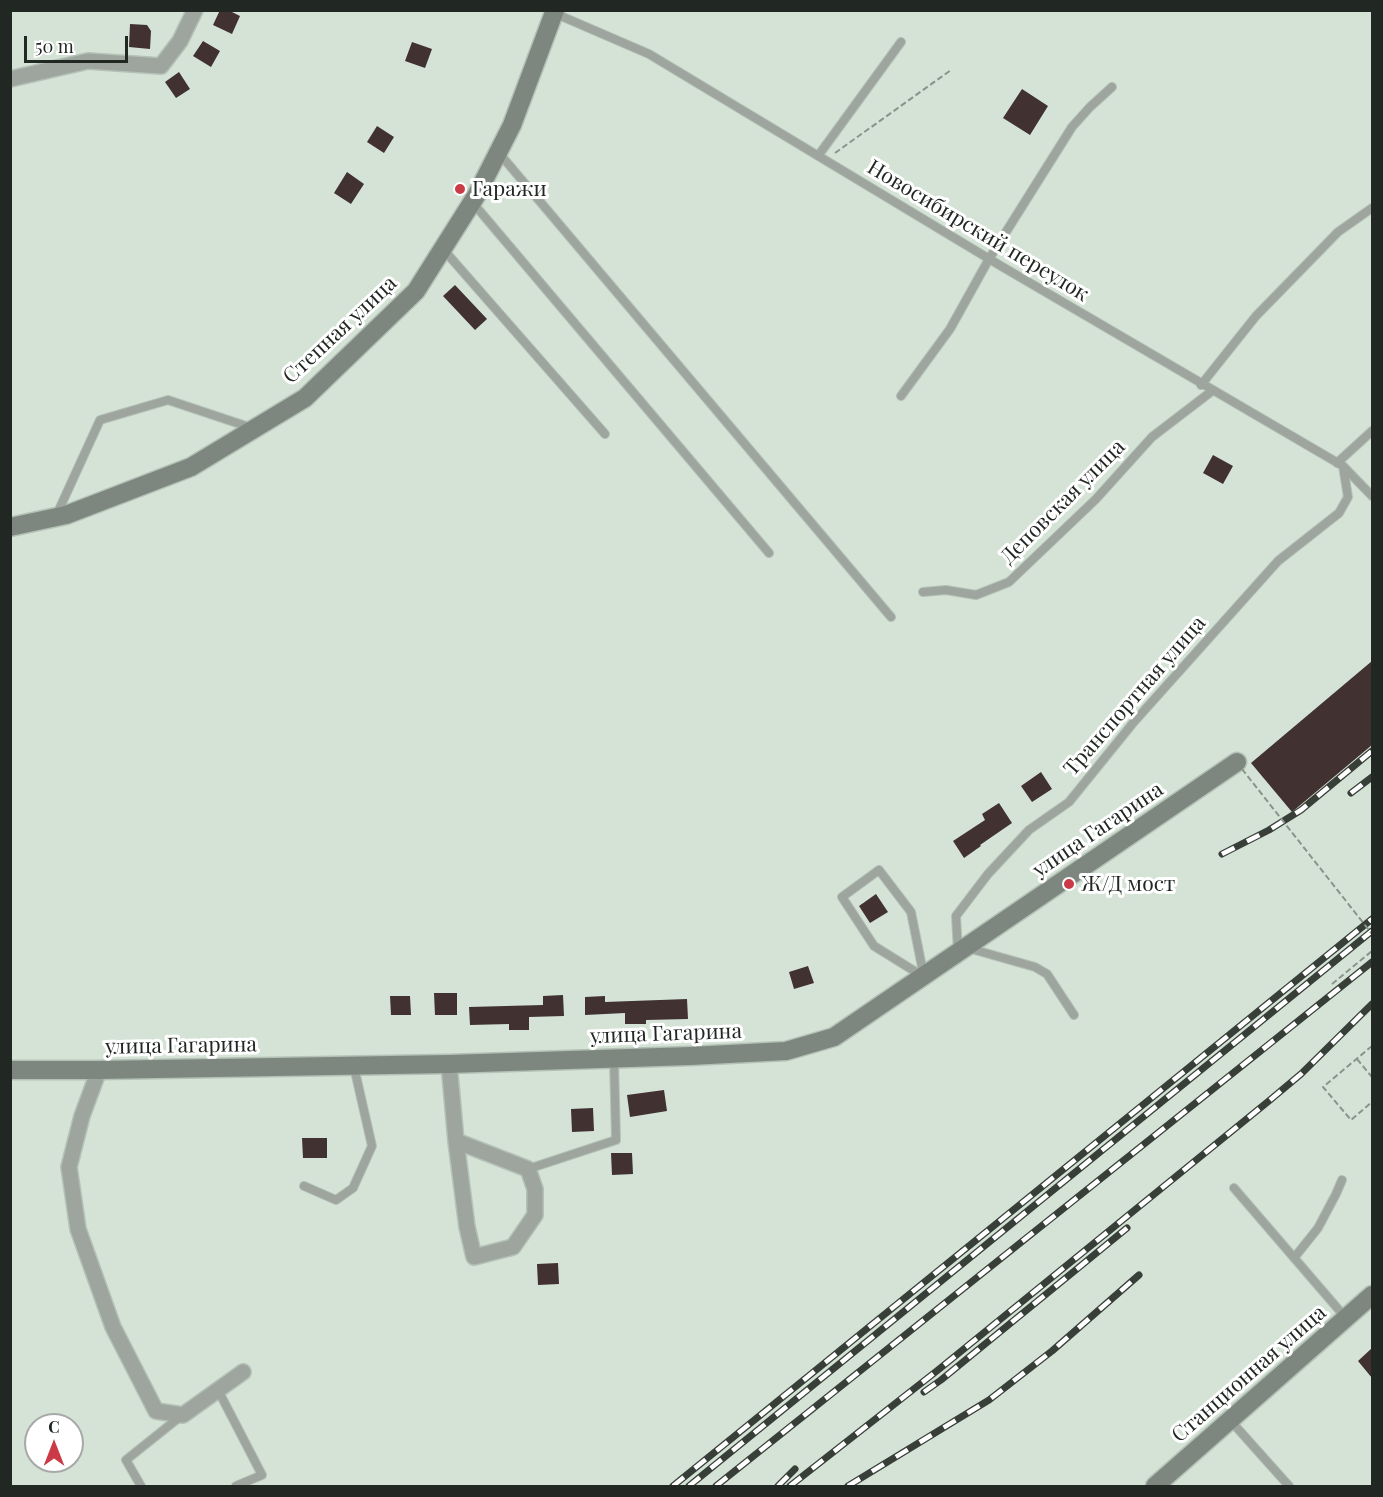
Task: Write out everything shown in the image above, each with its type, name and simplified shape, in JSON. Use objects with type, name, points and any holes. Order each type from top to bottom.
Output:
[{"type":"street","points":[[10,79],[88,62],[161,66],[180,41],[195,10]]},
{"type":"street","name":"Степная улица","points":[[10,527],[56,517],[191,467],[304,398],[416,291],[472,202],[512,125],[555,12]]},
{"type":"street","name":"улица Гагарина","points":[[10,1070],[449,1064],[786,1051],[834,1037],[1240,765]]},
{"type":"street","points":[[449,1064],[456,1142],[467,1227],[474,1257],[513,1247],[535,1215],[535,1189],[528,1169],[456,1142]]},
{"type":"street","points":[[99,1070],[82,1116],[69,1167],[78,1228],[113,1327],[156,1411],[183,1415],[243,1372]]},
{"type":"street","name":"Станционная улица","points":[[1155,1486],[1372,1295]]},
{"type":"lane","name":"Новосибирский переулок","points":[[555,12],[649,54],[988,259],[1340,464],[1372,496]]},
{"type":"lane","points":[[821,158],[901,42]]},
{"type":"lane","points":[[901,396],[950,329],[988,259],[1072,127],[1112,87]]},
{"type":"lane","points":[[498,152],[891,617]]},
{"type":"lane","points":[[472,202],[769,553]]},
{"type":"lane","points":[[1201,385],[1256,315],[1338,232],[1372,208]]},
{"type":"lane","points":[[442,248],[605,434]]},
{"type":"lane","name":"Деповская улица","points":[[923,592],[946,590],[976,595],[1009,582],[1096,499],[1152,437],[1212,391]]},
{"type":"lane","points":[[56,517],[100,420],[168,400],[254,429]]},
{"type":"lane","points":[[1340,464],[1372,431]]},
{"type":"lane","name":"Транспортная улица","points":[[962,950],[956,916],[987,874],[1029,831],[1069,802],[1133,723],[1278,561],[1339,513],[1347,497],[1340,464]]},
{"type":"lane","points":[[879,870],[912,912],[924,977],[874,946],[842,897],[879,870]]},
{"type":"lane","points":[[962,950],[1035,967],[1047,974],[1074,1015]]},
{"type":"lane","points":[[528,1169],[616,1140],[614,1059]]},
{"type":"lane","points":[[304,1186],[336,1200],[353,1188],[372,1146],[354,1066]]},
{"type":"lane","points":[[1294,1258],[1318,1228],[1342,1180]]},
{"type":"lane","points":[[1234,1188],[1346,1318]]},
{"type":"lane","points":[[218,1390],[262,1475],[236,1486]]},
{"type":"lane","points":[[141,1486],[126,1460],[183,1415]]},
{"type":"lane","points":[[1230,1420],[1289,1486]]},
{"type":"path","points":[[821,158],[951,70]]},
{"type":"path","points":[[1240,765],[1372,934]]},
{"type":"path","points":[[1332,984],[1372,951]]},
{"type":"path","points":[[1372,1046],[1323,1087],[1351,1120],[1372,1102]]},
{"type":"path","points":[[1357,1059],[1372,1077]]},
{"type":"building","points":[[220,10],[228,10],[240,16],[232,34],[213,25]]},
{"type":"building","points":[[130,24],[147,25],[151,31],[150,49],[129,47]]},
{"type":"building","points":[[203,41],[220,51],[211,67],[193,56]]},
{"type":"building","points":[[412,42],[432,49],[425,68],[405,61]]},
{"type":"building","points":[[179,72],[190,89],[176,98],[165,82]]},
{"type":"building","points":[[1022,89],[1048,106],[1030,135],[1003,118]]},
{"type":"building","points":[[377,126],[394,137],[384,153],[367,142]]},
{"type":"building","points":[[347,172],[364,184],[351,204],[334,193]]},
{"type":"building","points":[[455,285],[487,319],[475,330],[443,296]]},
{"type":"building","points":[[1213,455],[1233,466],[1223,484],[1203,473]]},
{"type":"building","points":[[1372,661],[1372,745],[1292,812],[1251,763]]},
{"type":"building","points":[[1041,772],[1052,789],[1032,802],[1021,786]]},
{"type":"building","points":[[999,803],[1012,823],[964,858],[953,841],[985,820],[982,814]]},
{"type":"building","points":[[876,894],[888,912],[870,923],[859,906]]},
{"type":"building","points":[[808,966],[814,983],[794,989],[789,972]]},
{"type":"building","points":[[434,993],[457,993],[457,1015],[435,1015]]},
{"type":"building","points":[[563,995],[564,1016],[529,1017],[529,1030],[509,1030],[509,1024],[470,1025],[469,1007],[543,1005],[543,996]]},
{"type":"building","points":[[390,996],[410,996],[411,1015],[391,1015]]},
{"type":"building","points":[[605,996],[605,1002],[687,999],[688,1019],[646,1020],[646,1024],[625,1024],[625,1013],[585,1015],[585,997]]},
{"type":"building","points":[[664,1090],[667,1111],[630,1117],[627,1095]]},
{"type":"building","points":[[593,1108],[594,1131],[572,1132],[571,1109]]},
{"type":"building","points":[[302,1138],[327,1138],[327,1158],[303,1158]]},
{"type":"building","points":[[611,1153],[632,1153],[633,1174],[612,1175]]},
{"type":"building","points":[[558,1263],[559,1284],[538,1285],[537,1264]]},
{"type":"building","points":[[1372,1348],[1372,1378],[1358,1361]]},
{"type":"railway","points":[[1222,854],[1269,830],[1301,810],[1372,751]]},
{"type":"railway","points":[[1351,793],[1372,777]]},
{"type":"railway","points":[[673,1486],[1372,919]]},
{"type":"railway","points":[[689,1486],[1372,931]]},
{"type":"railway","points":[[716,1486],[1372,962]]},
{"type":"railway","points":[[790,1486],[938,1370],[1270,1100],[1301,1074],[1372,1004]]},
{"type":"railway","points":[[924,1392],[1127,1228]]},
{"type":"railway","points":[[848,1486],[989,1400],[1052,1351],[1139,1275]]},
{"type":"railway","points":[[778,1486],[795,1469]]},
{"type":"place","name":"Гаражи","points":[[460,189]]},
{"type":"place","name":"Ж/Д мост","points":[[1069,884]]}]
